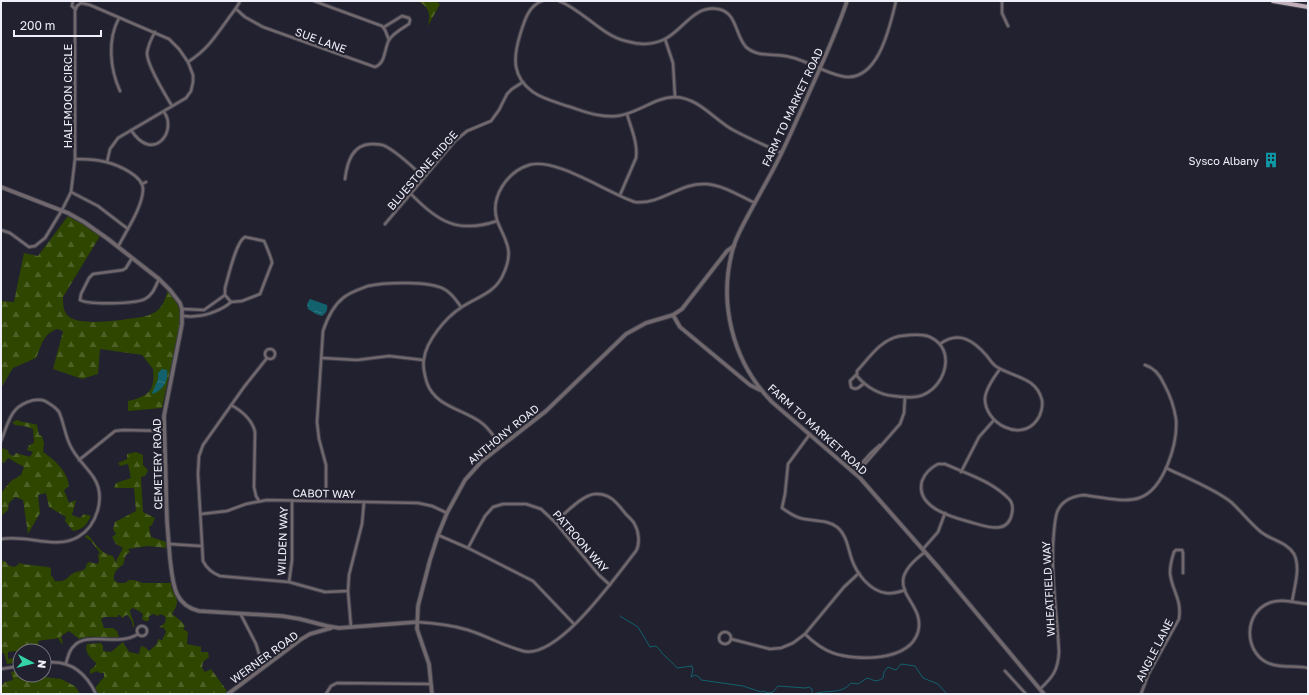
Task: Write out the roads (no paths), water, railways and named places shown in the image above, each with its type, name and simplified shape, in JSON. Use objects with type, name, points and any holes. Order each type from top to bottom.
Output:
[{"type":"main road","points":[[1273,1],[1308,7]]},
{"type":"street","name":"HALFMOON CIRCLE","points":[[1,230],[10,233],[29,247],[33,247],[43,241],[71,192],[75,159],[75,9],[72,6],[73,1]]},
{"type":"street","points":[[188,62],[207,48],[240,1]]},
{"type":"street","points":[[314,1],[321,2],[384,27],[389,40],[409,24],[410,20],[409,18],[402,16],[384,27]]},
{"type":"street","points":[[542,1],[535,4],[528,13],[516,48],[515,68],[523,82],[540,96],[591,114],[603,116],[618,116],[627,114],[661,100],[675,97],[693,102],[704,108],[734,131],[782,153]]},
{"type":"street","points":[[559,1],[569,6],[612,36],[620,40],[641,44],[648,44],[665,39],[698,12],[709,8],[719,9],[725,11],[732,18],[746,46],[751,50],[767,55],[790,57],[820,69],[847,77],[858,76],[879,54],[889,31],[896,1]]},
{"type":"street","name":"FARM TO MARKET ROAD","points":[[847,1],[833,40],[782,153],[742,226],[734,246],[727,288],[730,322],[740,357],[760,390],[855,473],[924,550],[1044,694]]},
{"type":"street","points":[[1002,1],[1002,12],[1008,26]]},
{"type":"street","points":[[75,9],[80,2],[155,32],[172,42],[188,62],[193,75],[191,91],[186,98],[118,138],[112,145],[107,162]]},
{"type":"street","name":"SUE LANE","points":[[236,8],[245,17],[263,27],[372,66],[377,66],[382,62],[389,40]]},
{"type":"street","points":[[119,18],[115,28],[113,40],[112,67],[120,91]]},
{"type":"street","points":[[155,32],[147,55],[157,80],[172,106]]},
{"type":"street","points":[[665,39],[674,63],[675,97]]},
{"type":"street","name":"BLUESTONE RIDGE","points":[[385,224],[461,135],[491,121],[499,110],[507,94],[523,82]]},
{"type":"street","points":[[131,130],[135,137],[144,143],[152,145],[156,144],[166,134],[168,120],[164,112]]},
{"type":"street","points":[[620,195],[637,154],[627,114]]},
{"type":"street","points":[[345,179],[348,162],[351,156],[357,149],[368,144],[385,146],[424,177]]},
{"type":"street","points":[[75,159],[107,162],[134,174],[142,184],[142,198],[118,247]]},
{"type":"street","points":[[500,446],[488,429],[479,421],[444,403],[431,392],[424,372],[424,360],[429,343],[447,319],[461,307],[490,292],[497,285],[505,271],[508,248],[497,221],[496,200],[504,184],[517,171],[529,165],[544,164],[558,167],[636,202],[647,202],[693,185],[704,184],[718,186],[755,203]]},
{"type":"street","points":[[142,184],[146,182]]},
{"type":"street","name":"CEMETERY ROAD","points":[[1,187],[62,210],[84,222],[158,279],[175,296],[182,309],[183,316],[180,339],[166,403],[164,431],[168,544],[172,577],[179,598],[183,604],[190,609],[199,611],[240,613],[300,619],[333,628],[416,622]]},
{"type":"street","points":[[71,192],[98,206],[128,229]]},
{"type":"street","points":[[411,194],[436,216],[455,225],[473,227],[497,221]]},
{"type":"street","points":[[98,206],[100,201]]},
{"type":"street","points":[[183,316],[196,317],[225,307],[231,302],[242,301],[256,297],[260,294],[272,261],[264,241],[245,237],[240,240],[225,288],[225,295],[231,302]]},
{"type":"street","name":"ANTHONY ROAD","points":[[416,622],[422,587],[438,536],[447,513],[469,475],[482,461],[500,446],[546,411],[626,334],[646,323],[673,315],[682,309],[727,251],[734,246]]},
{"type":"street","points":[[132,258],[123,270],[93,274],[89,278],[79,297],[80,300],[88,302],[125,303],[140,301],[150,296],[158,279]]},
{"type":"street","points":[[326,501],[326,465],[319,439],[317,422],[323,338],[326,322],[334,308],[343,298],[357,290],[376,285],[405,284],[436,286],[444,289],[451,294],[461,307]]},
{"type":"street","points":[[182,309],[204,310],[225,295]]},
{"type":"street","points":[[673,315],[680,327],[750,386],[760,390]]},
{"type":"street","points":[[857,374],[864,383],[882,395],[905,397],[924,394],[934,386],[942,375],[946,366],[946,356],[940,344],[926,336],[908,335],[894,337],[881,345],[857,371],[857,374],[850,381],[851,387],[854,389],[858,388],[864,383]]},
{"type":"street","points":[[940,344],[955,338],[967,339],[973,342],[995,366],[1032,383],[1037,388],[1042,402],[1042,410],[1037,420],[1030,426],[1021,429],[1005,428],[994,420],[987,411],[985,397],[986,392],[1000,369]]},
{"type":"street","points":[[268,349],[273,349],[276,353],[274,358],[267,358],[265,355],[266,351],[268,349]]},
{"type":"street","points":[[322,358],[358,360],[389,356],[424,360]]},
{"type":"street","points":[[267,358],[231,405],[201,450],[198,462],[198,474],[201,514],[201,546],[204,564],[214,574],[220,576],[289,582],[325,592],[348,592]]},
{"type":"street","name":"WHEATFIELD WAY","points":[[1040,689],[1051,678],[1059,663],[1052,549],[1058,510],[1067,500],[1084,495],[1125,500],[1139,498],[1156,486],[1166,468],[1175,440],[1176,420],[1174,410],[1169,394],[1161,378],[1151,367],[1145,365]]},
{"type":"street","points":[[855,473],[900,424],[904,413],[905,397]]},
{"type":"street","points":[[1,441],[13,413],[20,407],[28,402],[36,400],[41,400],[52,405],[59,412],[68,441],[79,460],[94,478],[100,502],[96,516],[85,532],[79,537],[69,541],[61,543],[20,537],[1,539]]},
{"type":"street","points":[[231,405],[248,417],[253,427],[254,487],[259,501]]},
{"type":"street","points":[[961,472],[979,437],[994,420]]},
{"type":"street","points":[[79,460],[115,431],[164,431]]},
{"type":"street","points":[[810,434],[788,464],[782,508],[800,518],[827,522],[837,526],[845,536],[852,560],[859,573],[869,584],[881,592],[888,593],[905,590]]},
{"type":"street","points":[[938,464],[945,464],[994,486],[1008,497],[1013,508],[1010,520],[999,528],[967,521],[945,513],[927,502],[923,497],[921,490],[924,476],[932,467],[938,464]]},
{"type":"street","points":[[1166,468],[1231,502],[1262,533],[1286,546],[1293,553],[1297,569],[1292,602]]},
{"type":"street","points":[[433,694],[429,664],[416,622],[438,624],[469,630],[523,651],[536,652],[547,647],[586,614],[610,585],[637,548],[638,538],[635,524],[611,498],[600,494],[587,497],[556,522]]},
{"type":"street","name":"CABOT WAY","points":[[201,514],[227,511],[259,501],[424,503],[447,513]]},
{"type":"street","name":"WILDEN WAY","points":[[289,582],[292,560],[292,501]]},
{"type":"street","points":[[351,627],[348,592],[349,575],[362,524],[364,502]]},
{"type":"street","name":"PATROON WAY","points":[[468,548],[485,516],[496,506],[503,504],[526,504],[541,509],[556,522],[567,537],[610,585]]},
{"type":"street","points":[[805,634],[820,646],[838,654],[875,658],[885,657],[898,652],[913,640],[918,631],[916,614],[905,590],[903,581],[907,568],[938,532],[945,513]]},
{"type":"street","points":[[438,536],[468,548],[533,581],[574,624]]},
{"type":"street","points":[[168,544],[201,546]]},
{"type":"street","name":"ANGLE LANE","points":[[1141,694],[1148,675],[1179,619],[1180,602],[1172,582],[1170,572],[1174,552],[1176,550],[1182,550],[1183,552],[1183,573]]},
{"type":"street","points":[[731,639],[728,643],[724,644],[720,642],[719,638],[721,634],[725,632],[729,634],[731,639],[766,648],[777,648],[793,643],[805,634],[844,587],[859,573]]},
{"type":"street","points":[[1308,604],[1277,601],[1264,605],[1251,623],[1249,638],[1256,654],[1266,663],[1280,667],[1308,668]]},
{"type":"street","points":[[240,613],[256,644],[263,667]]},
{"type":"street","name":"WERNER ROAD","points":[[228,694],[310,634],[333,628]]},
{"type":"street","points":[[66,663],[72,647],[77,642],[89,639],[122,640],[131,638],[138,634]]},
{"type":"street","points":[[52,662],[66,663],[81,673],[89,682],[96,694]]},
{"type":"street","points":[[1,669],[12,667]]},
{"type":"street","points":[[1005,671],[1026,694]]},
{"type":"street","points":[[326,694],[331,686],[337,682],[432,684]]},
{"type":"water","points":[[310,299],[327,305],[325,314],[322,316],[308,309],[307,304]]},
{"type":"water","points":[[162,369],[167,370],[166,381],[160,390],[153,394],[152,393],[158,379],[158,373]]},
{"type":"waterway","points":[[620,616],[638,627],[650,647],[656,646],[659,648],[677,668],[692,666],[693,670],[691,677],[695,675],[701,680],[743,686],[768,693],[773,692],[778,686],[809,687],[812,689],[812,694]]},
{"type":"waterway","points":[[813,694],[843,689],[851,683],[858,684],[867,678],[875,681],[879,680],[883,678],[884,672],[888,667],[896,670],[901,664],[915,666],[923,678],[938,684],[947,694]]},
{"type":"place","name":"Sysco Albany","points":[[1271,160]]}]
